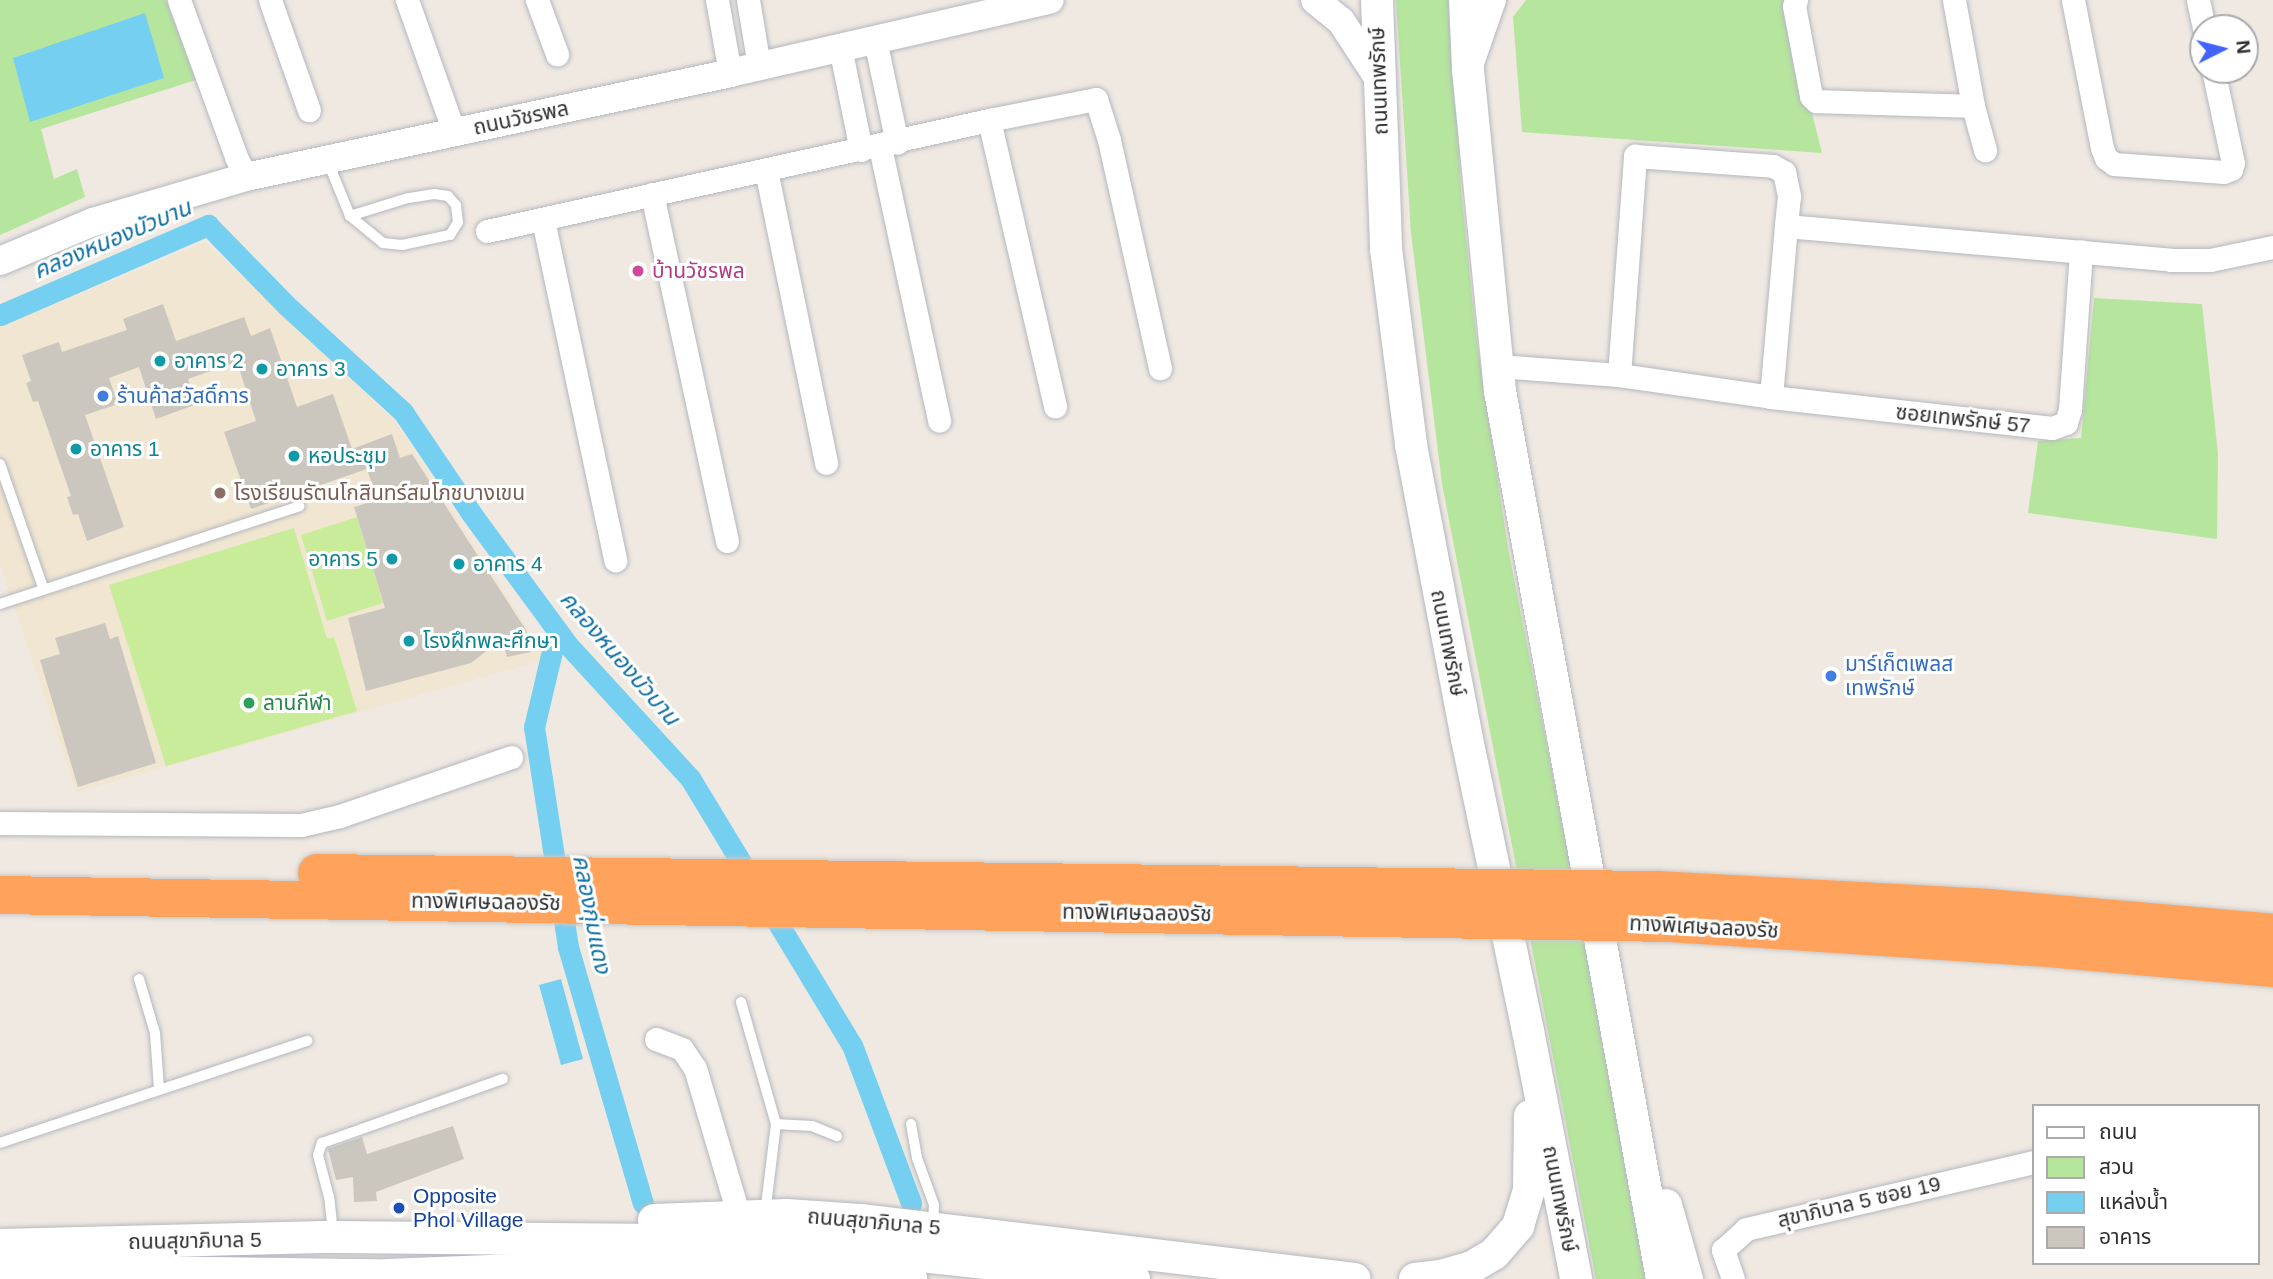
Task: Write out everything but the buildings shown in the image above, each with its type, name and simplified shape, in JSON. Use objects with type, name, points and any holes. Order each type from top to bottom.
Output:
[{"type":"highway","name":"ทางพิเศษฉลองรัช","points":[[0,869],[1658,890],[1990,908],[2273,933]]},
{"type":"highway","name":"ทางพิเศษฉลองรัช","points":[[0,895],[1670,923],[2058,948],[2273,968]]},
{"type":"main road","name":"ถนนเทพรักษ์","points":[[1377,0],[1387,249],[1411,445],[1466,739],[1528,1031],[1576,1279]]},
{"type":"main road","points":[[1465,0],[1468,70],[1498,366],[1662,1279]]},
{"type":"main road","points":[[1615,1021],[1687,1279]]},
{"type":"main road","points":[[1415,1279],[1441,1276],[1472,1267],[1494,1254],[1518,1226],[1529,1190],[1528,1031]]},
{"type":"main road","name":"ถนนสุขาภิบาล 5","points":[[391,1237],[752,1216],[933,1226],[1354,1279]]},
{"type":"main road","name":"ถนนสุขาภิบาล 5","points":[[0,1245],[391,1237],[658,1252],[911,1279]]},
{"type":"main road","name":"ถนนสุขาภิบาล 5","points":[[0,1270],[36,1275],[471,1277],[658,1252],[783,1241],[1134,1279]]},
{"type":"street","points":[[178,0],[236,157],[246,177]]},
{"type":"street","points":[[270,0],[310,110]]},
{"type":"street","points":[[407,0],[454,132]]},
{"type":"street","points":[[537,0],[557,54]]},
{"type":"street","points":[[717,0],[730,73]]},
{"type":"street","points":[[748,0],[759,66]]},
{"type":"street","name":"ถนนวัชรพล","points":[[0,261],[93,222],[153,201],[246,177],[730,73],[875,40],[962,15],[1050,0]]},
{"type":"street","points":[[1315,0],[1340,21],[1379,79]]},
{"type":"street","points":[[1468,70],[1492,0]]},
{"type":"street","points":[[1796,0],[1794,6],[1811,96],[1816,101],[1973,106]]},
{"type":"street","points":[[1954,0],[1973,106],[1985,150]]},
{"type":"street","points":[[2073,0],[2102,148],[2106,158],[2114,164],[2224,172],[2231,169],[2233,163],[2216,84]]},
{"type":"street","points":[[875,40],[879,147]]},
{"type":"street","points":[[840,47],[879,147],[939,421]]},
{"type":"street","points":[[487,231],[1091,99],[1099,102],[1160,368]]},
{"type":"street","points":[[989,120],[1055,406]]},
{"type":"street","points":[[1619,375],[1634,156],[1773,166],[1784,173],[1789,196],[1771,397]]},
{"type":"street","points":[[766,170],[826,463]]},
{"type":"street","points":[[652,194],[727,541]]},
{"type":"street","points":[[542,220],[615,560]]},
{"type":"street","points":[[1786,226],[2210,260],[2273,247]]},
{"type":"street","name":"ซอยเทพรักษ์ 57","points":[[1498,366],[1619,375],[1771,397],[2052,428],[2066,423],[2070,410],[2081,251]]},
{"type":"street","points":[[0,822],[301,825],[340,816],[511,757]]},
{"type":"street","points":[[656,1039],[682,1049],[695,1068],[752,1216]]},
{"type":"street","name":"สุขาภิบาล 5 ซอย 19","points":[[1733,1279],[1723,1250],[1746,1228],[2032,1162]]},
{"type":"lane","points":[[327,159],[349,216],[383,243],[402,244],[450,235],[458,222],[456,205],[448,196],[434,194],[408,198],[349,216]]},
{"type":"lane","points":[[0,464],[44,590]]},
{"type":"lane","points":[[0,604],[299,506]]},
{"type":"lane","points":[[139,979],[155,1033],[159,1089]]},
{"type":"lane","points":[[741,1002],[776,1124],[752,1216]]},
{"type":"lane","points":[[0,1143],[307,1041]]},
{"type":"lane","points":[[333,1237],[330,1197],[318,1155],[322,1143],[503,1079]]},
{"type":"lane","points":[[776,1124],[803,1125],[836,1136]]},
{"type":"lane","points":[[911,1124],[917,1158],[934,1205],[933,1226]]},
{"type":"shaded area","name":"โรงเรียนรัตนโกสินทร์สมโภชบางเขน","points":[[205,242],[395,421],[547,659],[76,792],[0,565],[0,327]]},
{"type":"green space","points":[[0,0],[166,0],[196,80],[41,129],[54,179],[77,169],[85,197],[0,235]]},
{"type":"green space","points":[[1396,0],[1451,0],[1461,188],[1476,335],[1508,548],[1652,1279],[1596,1279],[1442,484],[1411,233]]},
{"type":"green space","points":[[1526,0],[1784,0],[1822,153],[1522,132],[1513,17]]},
{"type":"green space","points":[[2094,298],[2202,304],[2218,454],[2217,539],[2028,513],[2038,441],[2081,438]]},
{"type":"green space","points":[[357,517],[383,603],[327,621],[301,535]]},
{"type":"green space","points":[[294,528],[327,639],[334,637],[357,711],[166,766],[109,585]]},
{"type":"water","points":[[145,13],[164,78],[30,122],[13,58]]},
{"type":"water","points":[[561,979],[583,1059],[561,1065],[539,985]]},
{"type":"waterway","name":"คลองหนองบัวบาน","points":[[0,315],[208,225],[286,305],[403,412],[471,513],[568,645],[690,778],[852,1045],[911,1203]]},
{"type":"waterway","name":"คลองกุ่มแดง","points":[[557,630],[534,727],[568,947],[643,1203]]},
{"type":"place","name":"บ้านวัชรพล","points":[[638,271]]},
{"type":"place","name":"อาคาร 2","points":[[160,361]]},
{"type":"place","name":"อาคาร 3","points":[[262,369]]},
{"type":"place","name":"ร้านค้าสวัสดิ์การ","points":[[103,396]]},
{"type":"place","name":"อาคาร 1","points":[[76,449]]},
{"type":"place","name":"หอประชุม","points":[[294,456]]},
{"type":"place","name":"โรงเรียนรัตนโกสินทร์สมโภชบางเขน","points":[[220,493]]},
{"type":"place","name":"อาคาร 5","points":[[392,559]]},
{"type":"place","name":"อาคาร 4","points":[[459,564]]},
{"type":"place","name":"โรงฝึกพละศึกษา","points":[[409,641]]},
{"type":"place","name":"มาร์เก็ตเพลส เทพรักษ์","points":[[1831,676]]},
{"type":"place","name":"ลานกีฬา","points":[[249,703]]},
{"type":"place","name":"Opposite Phol Village","points":[[399,1208]]}]
